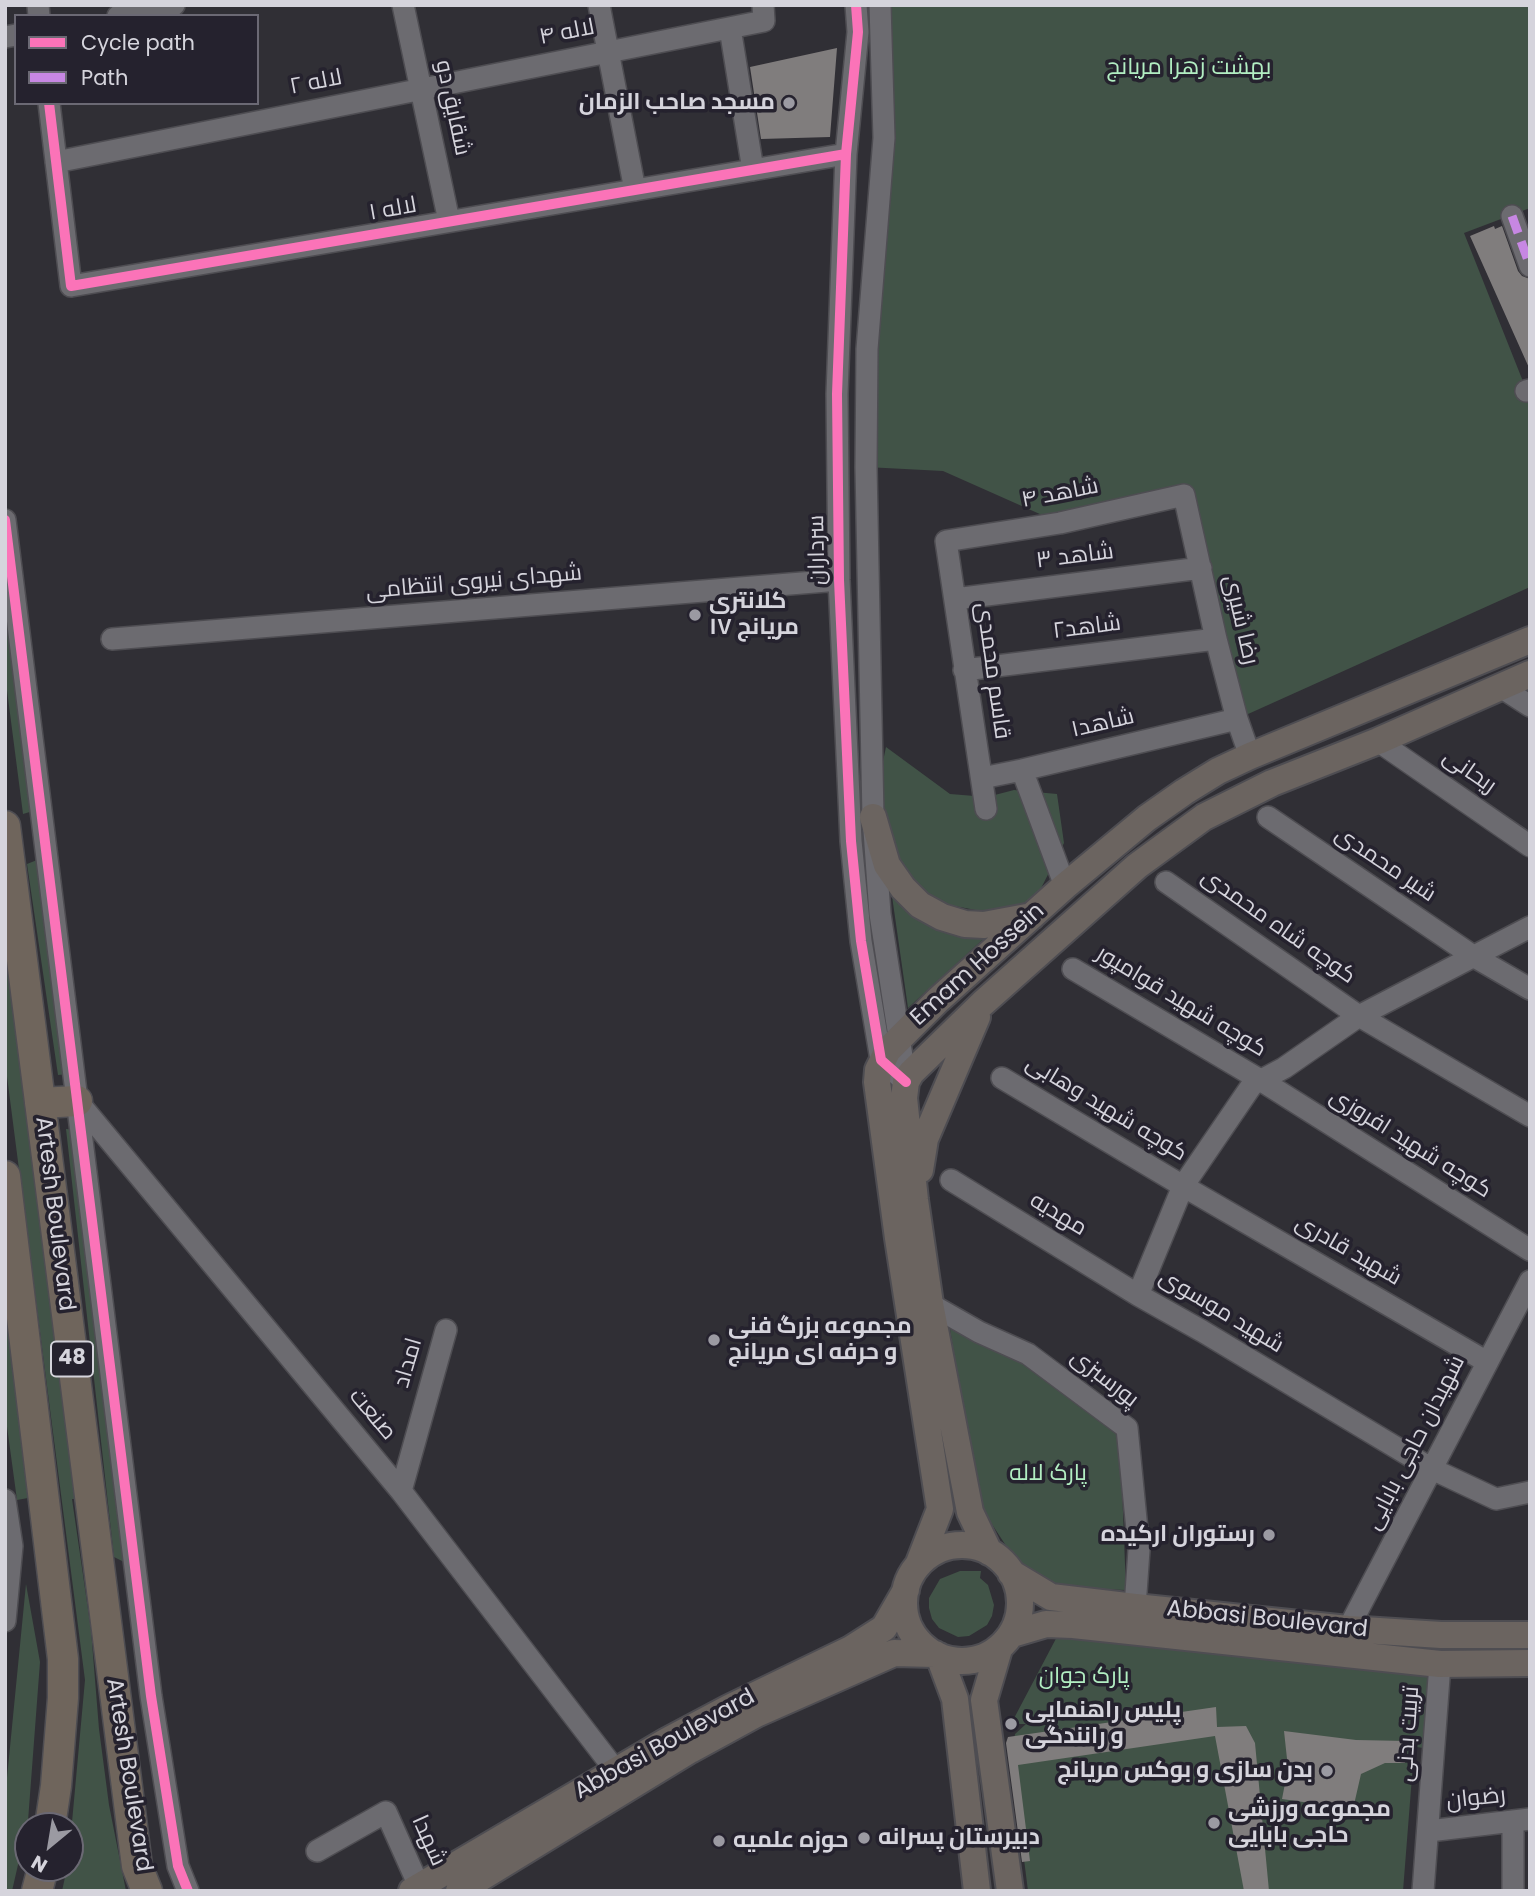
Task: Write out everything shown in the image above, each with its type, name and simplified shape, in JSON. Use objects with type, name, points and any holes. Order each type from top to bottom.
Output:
[{"type":"highway","name":"Artesh Boulevard","points":[[5,826],[137,1866],[147,1891]]},
{"type":"highway","points":[[40,1103],[77,1101]]},
{"type":"highway","name":"Artesh Boulevard","points":[[5,1176],[63,1659],[63,1698],[52,1812]]},
{"type":"main road","name":"Emam Hossein","points":[[881,1060],[899,1038],[1065,886],[1156,811],[1218,771],[1250,756],[1530,640]]},
{"type":"main road","name":"Emam Hossein","points":[[906,1082],[919,1063],[983,1003],[1137,866],[1205,817],[1272,783],[1378,741],[1530,674]]},
{"type":"main road","points":[[873,817],[887,865],[903,888],[920,905],[942,917],[965,924],[984,925],[1032,916]]},
{"type":"main road","points":[[915,1199],[925,1139],[983,1003]]},
{"type":"main road","points":[[881,1060],[877,1082],[940,1509],[919,1563],[908,1579],[903,1598],[905,1617],[913,1635],[937,1655],[962,1662],[984,1657],[1005,1641]]},
{"type":"main road","points":[[906,1082],[904,1098],[930,1304],[970,1512],[989,1552]]},
{"type":"main road","points":[[919,1563],[934,1552],[952,1546],[971,1546],[989,1552],[1004,1563],[1011,1573],[1020,1598],[1019,1616],[1005,1641],[984,1700],[1010,1891]]},
{"type":"main road","name":"Abbasi Boulevard","points":[[1011,1573],[1051,1597],[1348,1629],[1441,1635],[1530,1635]]},
{"type":"main road","name":"Abbasi Boulevard","points":[[415,1889],[616,1770],[729,1707],[851,1649],[884,1628],[906,1590]]},
{"type":"main road","name":"Abbasi Boulevard","points":[[1005,1641],[1046,1624],[1073,1625],[1440,1664],[1530,1663]]},
{"type":"main road","points":[[1440,1664],[1441,1635]]},
{"type":"main road","name":"Abbasi Boulevard","points":[[459,1891],[690,1750],[756,1714],[894,1653],[937,1655]]},
{"type":"main road","points":[[937,1655],[955,1699],[977,1891]]},
{"type":"street","points":[[128,14],[174,5]]},
{"type":"street","name":"شقایق دو","points":[[403,5],[449,221]]},
{"type":"street","points":[[599,5],[635,190]]},
{"type":"street","name":"سرداران","points":[[856,5],[858,32],[846,154],[837,394],[839,580],[851,841],[861,941],[881,1060]]},
{"type":"street","points":[[880,5],[884,138],[867,362],[866,467],[873,817],[880,914],[906,1082]]},
{"type":"street","name":"لاله ۴","points":[[421,89],[730,28],[764,13]]},
{"type":"street","points":[[730,28],[754,170]]},
{"type":"street","name":"لاله ۲","points":[[56,162],[421,89]]},
{"type":"street","points":[[49,105],[56,162]]},
{"type":"street","name":"لاله ۱","points":[[56,162],[71,286],[846,154]]},
{"type":"street","points":[[1512,215],[1530,266]]},
{"type":"street","name":"شاهد ۴","points":[[946,541],[1060,523],[1184,495]]},
{"type":"street","name":"رضا شیری","points":[[1184,495],[1216,639],[1237,719],[1250,756]]},
{"type":"street","points":[[5,520],[151,1696],[178,1866],[187,1891]]},
{"type":"street","name":"قاسم محمدی","points":[[946,541],[986,809]]},
{"type":"street","name":"شاهد ۳","points":[[956,599],[1201,568]]},
{"type":"street","name":"شهدای نیروی انتظامی","points":[[112,639],[839,580]]},
{"type":"street","name":"شاهد۲","points":[[964,670],[1216,639]]},
{"type":"street","points":[[1499,687],[1530,706]]},
{"type":"street","name":"شاهد۱","points":[[982,778],[1237,719]]},
{"type":"street","name":"ریحانی","points":[[1378,741],[1530,846]]},
{"type":"street","points":[[1023,770],[1065,886]]},
{"type":"street","name":"شیر محمدی","points":[[1268,817],[1472,956],[1530,989]]},
{"type":"street","name":"کوچه شاه محمدی","points":[[1166,882],[1359,1016],[1530,1116]]},
{"type":"street","name":"شهید موسوی","points":[[1530,927],[1359,1016],[1252,1085],[1183,1186],[1138,1294],[1432,1469],[1496,1499],[1530,1492]]},
{"type":"street","name":"کوچه شهید قوامپور","points":[[1073,969],[1262,1081]]},
{"type":"street","points":[[881,1060],[906,1082]]},
{"type":"street","name":"کوچه شهید وهابی","points":[[1002,1078],[1183,1186]]},
{"type":"street","name":"کوچه شهید افروزی","points":[[1262,1081],[1530,1250]]},
{"type":"street","name":"صنعت","points":[[77,1101],[401,1490],[616,1770]]},
{"type":"street","name":"مهدیه","points":[[951,1180],[1138,1294]]},
{"type":"street","name":"شهید قادری","points":[[1183,1186],[1487,1362]]},
{"type":"street","name":"شهیدان حاجی بابایی","points":[[1348,1629],[1530,1281]]},
{"type":"street","name":"پورسبزی","points":[[930,1304],[979,1332],[1028,1354],[1127,1428],[1139,1550],[1135,1607]]},
{"type":"street","name":"امداد","points":[[401,1490],[446,1330]]},
{"type":"street","points":[[5,1500],[12,1546],[5,1620]]},
{"type":"street","name":"تربیت بدنی","points":[[1423,1891],[1440,1664]]},
{"type":"street","name":"شهدا","points":[[317,1851],[386,1812],[415,1889]]},
{"type":"street","points":[[1513,1891],[1521,1820]]},
{"type":"street","name":"رضوان","points":[[1429,1830],[1521,1820]]},
{"type":"green space","name":"بهشت زهرا مریانج","points":[[880,5],[1530,5],[1530,208],[1464,233],[1530,399],[1530,587],[1237,719],[1183,495],[1060,523],[943,471],[866,467]]},
{"type":"green space","points":[[5,589],[33,811],[23,814],[5,675]]},
{"type":"green space","points":[[886,747],[950,794],[987,797],[1014,790],[1057,794],[1064,843],[1033,904],[986,912],[944,904],[918,891],[897,861],[874,804]]},
{"type":"green space","points":[[37,860],[68,1074],[58,1075],[27,864]]},
{"type":"green space","points":[[891,889],[920,921],[990,933],[908,1008]]},
{"type":"green space","points":[[5,947],[28,1095],[75,1499],[72,1499],[91,1630],[99,1729],[109,1805],[126,1891],[62,1891],[64,1882],[84,1882],[84,1812],[73,1812],[85,1680],[5,1061]]},
{"type":"green space","points":[[66,1129],[77,1130],[130,1565],[114,1557]]},
{"type":"green space","points":[[5,1305],[28,1498],[17,1500],[5,1412]]},
{"type":"green space","name":"پارک لاله","points":[[950,1329],[1026,1364],[1120,1435],[1126,1590],[1059,1588],[1018,1564],[978,1503]]},
{"type":"green space","points":[[960,1571],[981,1571],[980,1578],[988,1585],[994,1605],[987,1625],[969,1636],[958,1637],[939,1628],[932,1619],[929,1598],[940,1579]]},
{"type":"green space","points":[[26,1584],[40,1662],[29,1812],[14,1812],[12,1891],[6,1891],[5,1798]]},
{"type":"green space","name":"مجموعه ورزشی حاجی بابایی","points":[[1060,1631],[1429,1672],[1423,1748],[1380,1741],[1414,1751],[1403,1891],[1028,1891],[1011,1756],[1015,1734],[1026,1724],[1011,1724]]},
{"type":"building","name":"مسجد صاحب الزمان","points":[[837,48],[830,137],[761,139],[750,67]]},
{"type":"building","points":[[1494,226],[1495,229],[1502,226],[1518,271],[1530,279],[1530,370],[1470,236]]},
{"type":"building","points":[[1216,1707],[1217,1727],[1246,1726],[1255,1743],[1269,1891],[1244,1891],[1215,1736],[1018,1765],[1030,1861],[1022,1862],[1006,1743],[1008,1737]]},
{"type":"building","name":"بدن سازی و بوکس مریانج","points":[[1284,1731],[1356,1740],[1407,1741],[1405,1763],[1385,1763],[1361,1774],[1353,1809],[1282,1799],[1288,1768]]},
{"type":"marked path","points":[[1512,216],[1530,266]]},
{"type":"cycle path","points":[[856,5],[858,32],[846,154],[837,394],[839,580],[851,841],[861,941],[881,1060],[906,1082]]},
{"type":"cycle path","points":[[49,105],[71,286],[846,154]]},
{"type":"cycle path","points":[[5,520],[151,1696],[178,1866],[188,1891]]},
{"type":"place","name":"مسجد صاحب الزمان","points":[[789,103]]},
{"type":"place","name":"کلانتری ۱۷ مریانج","points":[[695,615]]},
{"type":"place","name":"مجموعه بزرگ فنی و حرفه ای مریانج","points":[[714,1340]]},
{"type":"place","name":"رستوران ارکیده","points":[[1269,1535]]},
{"type":"place","name":"پلیس راهنمایی و رانندگی","points":[[1011,1724]]},
{"type":"place","name":"بدن سازی و بوکس مریانج","points":[[1327,1771]]},
{"type":"place","name":"مجموعه ورزشی حاجی بابایی","points":[[1214,1823]]},
{"type":"place","name":"دبیرستان پسرانه","points":[[864,1838]]},
{"type":"place","name":"حوزه علمیه","points":[[719,1841]]},
{"type":"park label","name":"پارک جوان","points":[[1084,1677]]}]
